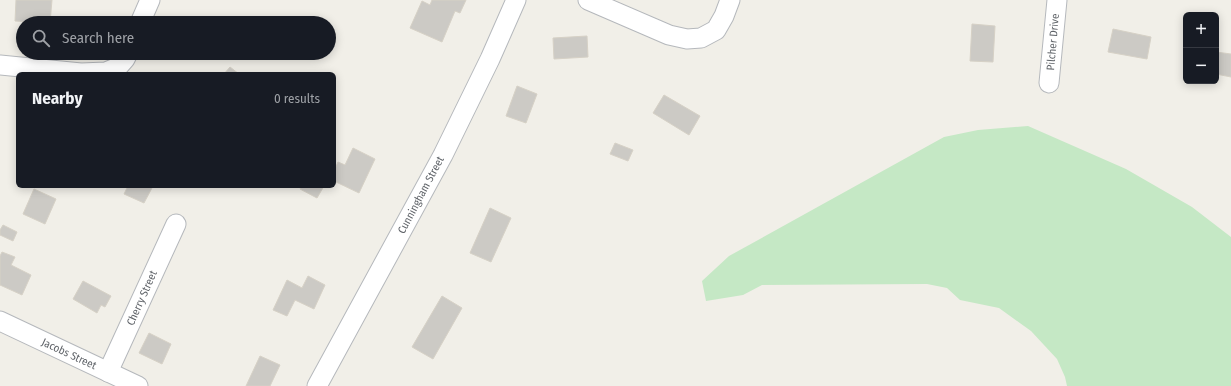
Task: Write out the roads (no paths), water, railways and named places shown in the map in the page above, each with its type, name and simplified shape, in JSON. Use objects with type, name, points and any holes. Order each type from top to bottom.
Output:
[{"type":"street","points":[[143,16],[150,0]]},
{"type":"street","name":"Cunningham Street","points":[[317,386],[442,155],[490,59],[516,0]]},
{"type":"street","points":[[588,0],[669,35],[687,39],[701,38],[716,30],[724,16],[730,0]]},
{"type":"street","name":"Pilcher Drive","points":[[1049,83],[1057,0]]},
{"type":"street","points":[[106,72],[118,67],[124,60]]},
{"type":"street","points":[[0,65],[63,72]]},
{"type":"street","name":"Cherry Street","points":[[108,372],[176,224]]},
{"type":"street","name":"Jacobs Street","points":[[0,321],[138,386]]}]
